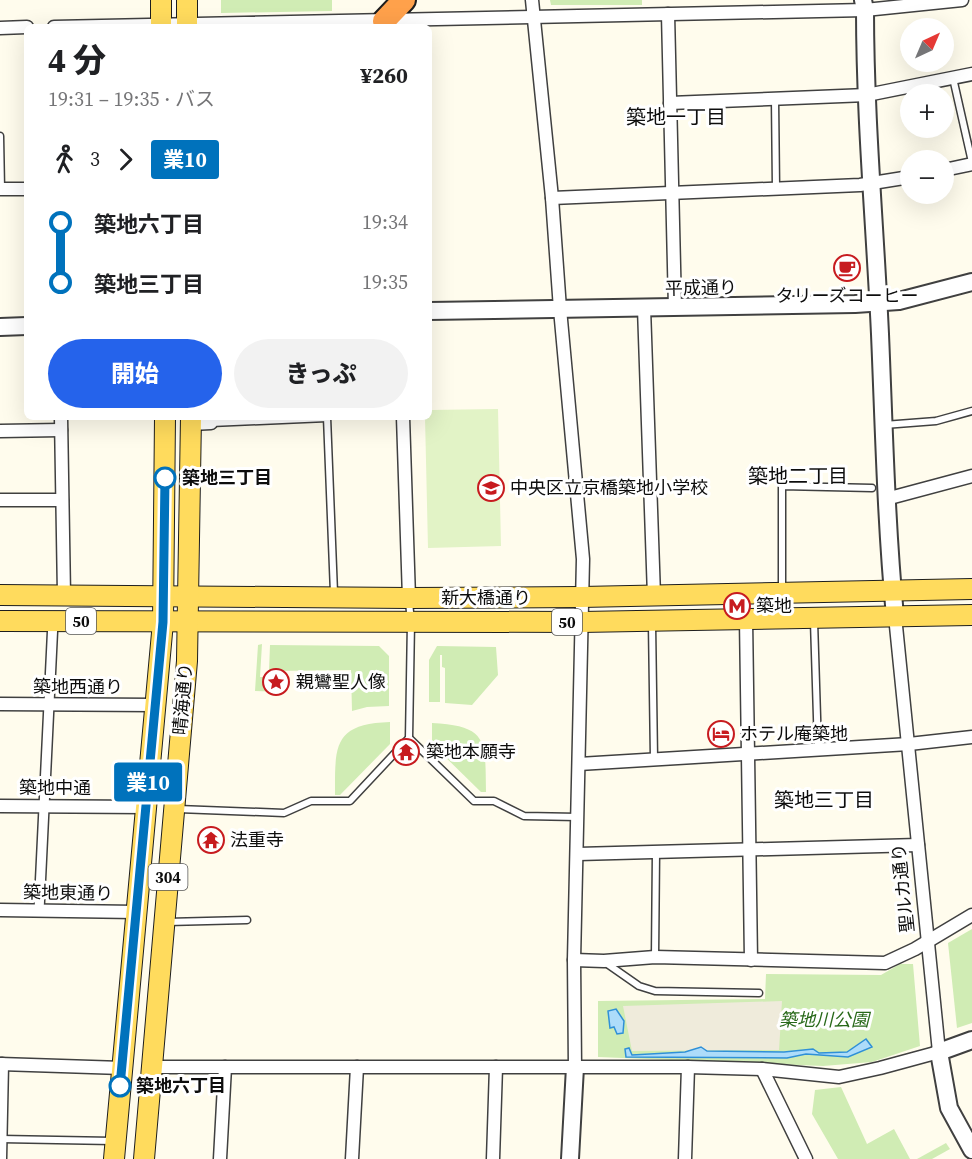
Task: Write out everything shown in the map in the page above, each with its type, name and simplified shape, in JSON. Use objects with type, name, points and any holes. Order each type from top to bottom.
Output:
[{"type":"highway","points":[[386,24],[404,0]]},
{"type":"main road","name":"晴海通り","points":[[114,1150],[163,622],[165,420]]},
{"type":"main road","name":"晴海通り","points":[[144,1159],[187,662],[191,421]]},
{"type":"main road","name":"新大橋通り","points":[[0,595],[408,598],[972,590]]},
{"type":"main road","name":"新大橋通り","points":[[0,621],[581,622],[972,615]]},
{"type":"street","points":[[86,24],[187,17],[386,24],[519,16],[532,8],[668,14],[962,0]]},
{"type":"street","points":[[864,5],[886,499],[895,616]]},
{"type":"street","points":[[532,8],[552,198],[583,559],[574,960],[575,1067],[570,1159]]},
{"type":"street","points":[[668,14],[675,308]]},
{"type":"street","points":[[0,28],[24,27]]},
{"type":"street","points":[[670,103],[867,95],[972,74]]},
{"type":"street","points":[[954,168],[972,163]]},
{"type":"street","points":[[552,198],[871,185],[900,179]]},
{"type":"street","points":[[0,189],[24,189]]},
{"type":"street","name":"平成通り","points":[[432,311],[878,303],[899,301],[972,282]]},
{"type":"street","points":[[644,308],[654,596]]},
{"type":"street","points":[[0,327],[24,326]]},
{"type":"street","points":[[61,420],[64,595]]},
{"type":"street","points":[[403,420],[408,598]]},
{"type":"street","points":[[191,421],[211,423]]},
{"type":"street","points":[[0,430],[61,430]]},
{"type":"street","points":[[886,499],[972,476]]},
{"type":"street","points":[[0,500],[62,500]]},
{"type":"street","name":"聖ルカ通り","points":[[895,616],[939,1052],[949,1108],[972,1150]]},
{"type":"street","points":[[746,619],[751,960]]},
{"type":"street","points":[[39,911],[53,621]]},
{"type":"street","name":"築地西通り","points":[[0,704],[155,705]]},
{"type":"street","points":[[579,764],[909,744],[972,737]]},
{"type":"street","name":"築地中通","points":[[0,806],[146,807]]},
{"type":"street","points":[[578,854],[918,846]]},
{"type":"street","name":"築地東通り","points":[[0,910],[136,912]]},
{"type":"street","points":[[574,960],[604,961],[655,957],[885,963],[929,941],[972,915]]},
{"type":"street","points":[[151,1067],[688,1067],[762,1069],[839,1077],[939,1052],[972,1040]]},
{"type":"street","points":[[0,1159],[1,1064],[122,1068]]},
{"type":"street","points":[[220,1159],[225,1067]]},
{"type":"street","points":[[352,1159],[357,1067]]},
{"type":"street","points":[[493,1159],[496,1067]]},
{"type":"street","points":[[686,1159],[688,1067]]},
{"type":"street","points":[[762,1069],[806,1159]]},
{"type":"lane","points":[[953,78],[972,163]]},
{"type":"lane","points":[[776,99],[776,188]]},
{"type":"lane","points":[[0,136],[0,189]]},
{"type":"lane","points":[[883,426],[936,421],[972,411]]},
{"type":"lane","points":[[211,423],[269,420]]},
{"type":"lane","points":[[327,420],[334,597]]},
{"type":"lane","points":[[782,593],[782,486],[872,488]]},
{"type":"lane","points":[[174,809],[284,813],[311,801],[350,801],[410,738],[411,622],[408,598]]},
{"type":"lane","points":[[814,618],[818,750]]},
{"type":"lane","points":[[652,621],[654,759]]},
{"type":"lane","points":[[410,738],[474,801],[494,801],[524,816],[578,817]]},
{"type":"lane","points":[[655,957],[656,852]]},
{"type":"lane","points":[[164,922],[247,920]]},
{"type":"lane","points":[[604,961],[639,986],[655,991],[759,993]]},
{"type":"lane","points":[[0,1139],[114,1150]]},
{"type":"green space","points":[[221,0],[332,0],[332,11],[221,13]]},
{"type":"green space","points":[[550,0],[642,0],[642,5],[551,5]]},
{"type":"green space","points":[[498,409],[501,546],[428,548],[425,420],[432,420],[432,410]]},
{"type":"green space","points":[[262,644],[260,677],[286,678],[285,692],[255,691],[258,645]]},
{"type":"green space","points":[[270,645],[379,646],[389,656],[389,706],[367,707],[352,711],[351,670],[269,671]]},
{"type":"green space","points":[[437,646],[496,647],[498,675],[472,705],[445,703],[445,668],[442,667],[442,655],[440,655],[440,702],[429,702],[429,660]]},
{"type":"green space","points":[[390,722],[390,744],[340,795],[335,795],[337,751],[341,741],[357,727]]},
{"type":"green space","points":[[432,723],[464,728],[474,733],[480,740],[484,749],[486,792],[481,792],[432,744]]},
{"type":"green space","points":[[972,929],[972,1023],[957,1028],[948,943]]},
{"type":"green space","name":"築地川公園","points":[[900,964],[913,964],[920,1046],[872,1062],[823,1066],[598,1057],[598,1001],[765,999],[766,974],[881,975]]},
{"type":"green space","points":[[841,1087],[867,1144],[894,1129],[910,1159],[838,1159],[812,1114],[815,1090]]},
{"type":"green space","points":[[946,1143],[950,1149],[932,1159],[917,1159]]},
{"type":"shaded area","points":[[782,1001],[779,1050],[632,1051],[623,1006]]},
{"type":"water","points":[[616,1009],[624,1021],[623,1033],[617,1034],[614,1027],[610,1028],[608,1011]]},
{"type":"water","points":[[866,1039],[872,1047],[848,1057],[806,1054],[787,1058],[626,1057],[625,1049],[629,1048],[632,1055],[685,1052],[701,1047],[707,1051],[784,1052],[813,1049],[819,1053],[847,1052]]},
{"type":"bus line","name":"業10","points":[[120,1086],[163,622],[165,478]]},
{"type":"place","name":"タリーズコーヒー","points":[[847,268]]},
{"type":"place","name":"築地三丁目","points":[[165,478]]},
{"type":"place","name":"中央区立京橋築地小学校","points":[[491,488]]},
{"type":"place","name":"築地","points":[[737,606]]},
{"type":"place","name":"親鸞聖人像","points":[[276,682]]},
{"type":"place","name":"ホテル庵築地","points":[[721,734]]},
{"type":"place","name":"築地本願寺","points":[[406,752]]},
{"type":"place","name":"法重寺","points":[[211,840]]},
{"type":"place","name":"築地六丁目","points":[[120,1086]]},
{"type":"district","name":"築地一丁目","points":[[676,117]]},
{"type":"district","name":"築地二丁目","points":[[798,476]]},
{"type":"district","name":"築地三丁目","points":[[824,800]]}]
